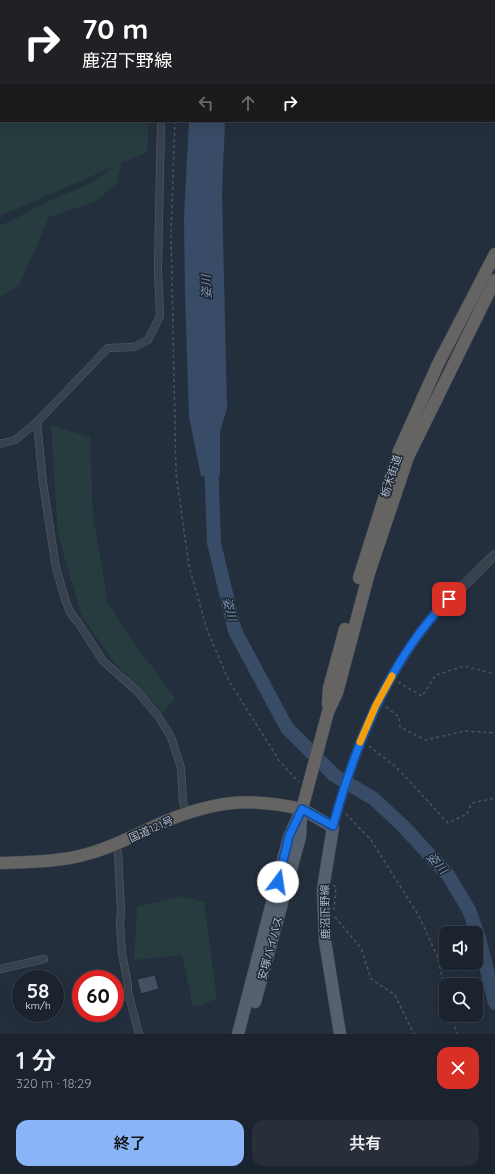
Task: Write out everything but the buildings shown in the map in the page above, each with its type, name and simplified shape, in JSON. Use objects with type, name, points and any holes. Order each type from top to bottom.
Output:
[{"type":"highway","name":"栃木街道","points":[[328,712],[329,688],[365,556],[399,451],[438,364],[495,254]]},
{"type":"highway","name":"栃木街道","points":[[302,809],[328,712],[337,693],[369,573],[408,457],[495,280]]},
{"type":"highway","name":"国道121号","points":[[0,863],[60,860],[88,854],[113,846],[186,813],[217,804],[259,802],[302,809]]},
{"type":"main road","points":[[302,809],[333,826]]},
{"type":"main road","name":"安塚バイパス","points":[[238,1034],[289,836],[302,809]]},
{"type":"main road","name":"安塚バイパス","points":[[246,1034],[300,836],[302,809]]},
{"type":"main road","name":"鹿沼下野線","points":[[333,826],[323,889],[325,941],[340,1034]]},
{"type":"street","points":[[0,444],[15,440],[37,422],[108,348],[134,347],[148,340],[160,316],[158,269],[161,122]]},
{"type":"street","points":[[37,422],[43,483],[56,568],[66,602],[71,614],[78,622],[103,661],[137,691],[158,716],[171,737],[181,768],[183,802],[186,813]]},
{"type":"street","points":[[333,826],[357,749],[376,705],[391,678],[439,609],[495,556]]},
{"type":"street","points":[[113,846],[118,852],[122,953],[128,992],[140,1034]]},
{"type":"street","points":[[0,969],[44,959]]},
{"type":"path","points":[[175,122],[171,232],[176,474],[189,566],[208,630],[229,681],[280,762],[308,787]]},
{"type":"path","points":[[391,678],[422,696],[436,675],[464,666],[495,674]]},
{"type":"path","points":[[376,705],[388,707],[399,717],[400,727],[425,740],[465,731],[495,733]]},
{"type":"path","points":[[361,740],[396,768],[448,823],[467,814],[472,803],[495,798]]},
{"type":"path","points":[[340,804],[371,840],[419,916],[437,956],[442,978]]},
{"type":"path","points":[[324,881],[336,887],[334,916],[361,948],[371,979],[395,995],[414,1034]]},
{"type":"path","points":[[453,1022],[457,1034]]},
{"type":"green space","points":[[0,122],[149,122],[147,152],[122,163],[116,184],[95,202],[49,217],[20,284],[2,296],[0,295],[0,225],[11,221],[42,204],[91,183],[115,166],[0,216]]},
{"type":"green space","points":[[51,425],[90,437],[93,516],[108,603],[132,640],[175,698],[163,713],[114,662],[82,617],[58,535]]},
{"type":"green space","points":[[182,896],[204,902],[217,999],[193,1007],[182,955],[134,960],[137,907]]},
{"type":"water","points":[[189,122],[225,122],[222,193],[227,408],[220,432],[220,476],[201,476],[189,417],[184,217]]},
{"type":"waterway","name":"姿川","points":[[211,457],[214,543],[235,631],[287,728],[334,775],[374,799],[403,826],[448,875],[469,910],[479,938],[495,1003]]},
{"type":"slow traffic","points":[[360,742],[376,705],[392,676]]},
{"type":"route","points":[[278,882],[289,836],[302,809],[333,826],[357,749],[376,705],[401,661],[439,609],[449,599]]}]
